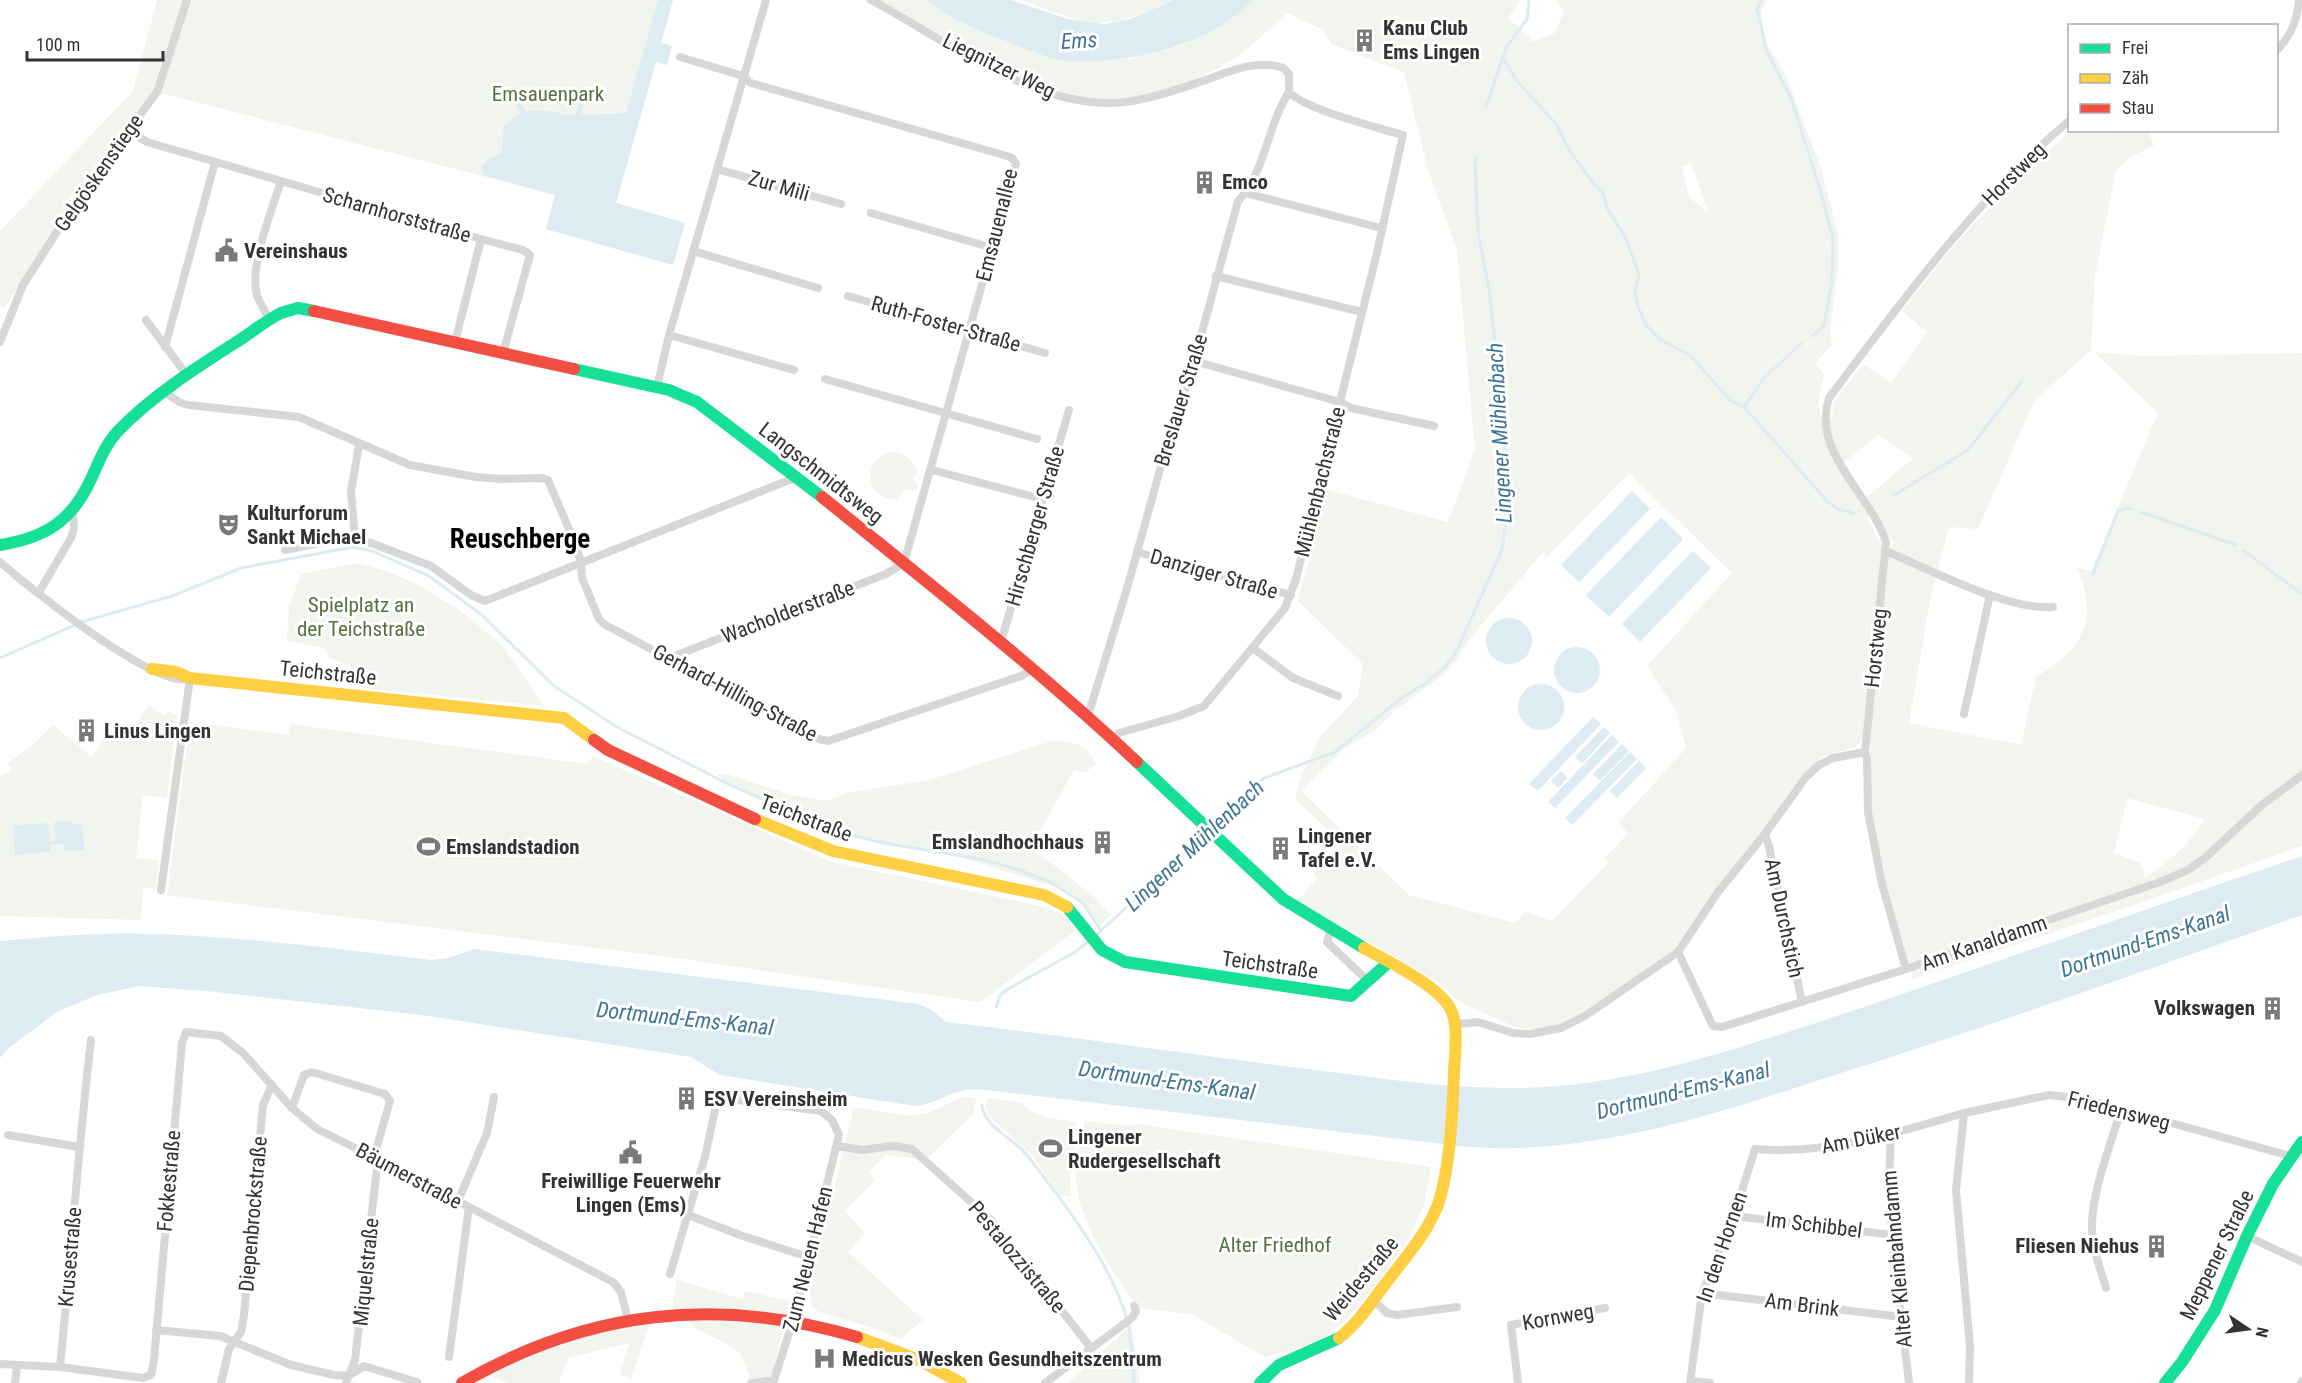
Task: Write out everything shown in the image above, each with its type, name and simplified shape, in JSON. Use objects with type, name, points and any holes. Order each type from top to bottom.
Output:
[{"type":"street","name":"Gelgöskenstiege","points":[[0,342],[22,285],[76,202],[161,83],[187,0]]},
{"type":"street","points":[[657,387],[669,335],[766,0]]},
{"type":"street","name":"Liegnitzer Weg","points":[[871,0],[972,58],[1037,89],[1058,96],[1093,101],[1124,102],[1155,96],[1237,68],[1264,65],[1284,68],[1289,74],[1289,92]]},
{"type":"street","points":[[2278,50],[2292,30],[2298,15],[2299,0]]},
{"type":"street","points":[[680,57],[743,76]]},
{"type":"street","name":"Emsauenallee","points":[[743,76],[751,83],[1012,158],[1016,163],[968,330],[932,470],[904,563]]},
{"type":"street","name":"Mühlenbachstraße","points":[[1114,740],[1119,733],[1179,716],[1204,706],[1285,608],[1291,595],[1362,312],[1403,135],[1296,100],[1289,92]]},
{"type":"street","name":"Breslauer Straße","points":[[1088,716],[1166,448],[1194,362],[1238,201],[1254,180],[1281,105],[1289,92]]},
{"type":"street","name":"Horstweg","points":[[1906,969],[1882,884],[1868,812],[1865,752],[1886,542],[1880,526],[1839,462],[1825,425],[1826,410],[1829,398],[1983,204],[2068,122]]},
{"type":"street","name":"Scharnhorststraße","points":[[128,130],[147,142],[481,239],[455,342]]},
{"type":"street","points":[[165,347],[215,162]]},
{"type":"street","name":"Zur Mili","points":[[717,169],[841,204]]},
{"type":"street","points":[[270,320],[257,293],[255,271],[281,181]]},
{"type":"street","points":[[1245,193],[1381,228]]},
{"type":"street","points":[[871,213],[993,248]]},
{"type":"street","points":[[481,239],[523,250],[530,255],[503,353]]},
{"type":"street","points":[[693,251],[818,288]]},
{"type":"street","points":[[1216,276],[1362,312]]},
{"type":"street","name":"Ruth-Foster-Straße","points":[[848,296],[1045,352]]},
{"type":"street","name":"Langschmidtsweg","points":[[0,545],[34,537],[50,530],[73,513],[105,448],[116,433],[163,391],[186,374],[288,310],[298,308],[685,395],[797,477],[1001,642],[1088,716],[1283,899],[1332,926],[1428,986],[1442,998],[1451,1010],[1455,1024],[1454,1067]]},
{"type":"street","points":[[146,320],[186,374]]},
{"type":"street","points":[[669,335],[794,370]]},
{"type":"street","points":[[1194,362],[1340,402],[1351,408],[1434,426]]},
{"type":"street","points":[[825,379],[1037,439]]},
{"type":"street","points":[[163,391],[188,405],[300,417],[359,445],[351,492],[355,538]]},
{"type":"street","name":"Hirschberger Straße","points":[[1001,642],[1069,410]]},
{"type":"street","name":"Gerhard-Hilling-Straße","points":[[359,445],[394,460],[435,470],[476,477],[548,480],[581,562],[582,578],[599,619],[604,624],[819,739],[828,741],[1022,676],[1033,669]]},
{"type":"street","points":[[932,470],[1042,499]]},
{"type":"street","points":[[285,550],[344,538],[355,538],[431,566],[471,595],[485,601],[797,477]]},
{"type":"street","name":"Langschmidtsweg","points":[[39,592],[71,538],[74,528],[73,513]]},
{"type":"street","points":[[1886,551],[1990,595],[2041,608],[2052,606]]},
{"type":"street","name":"Danziger Straße","points":[[1137,552],[1291,595]]},
{"type":"street","name":"Teichstraße","points":[[0,562],[126,657],[152,669],[176,672],[190,678],[564,718],[608,750],[786,833],[833,851],[1044,895],[1066,906],[1102,950],[1125,962],[1351,996],[1389,962]]},
{"type":"street","name":"Wacholderstraße","points":[[669,658],[886,574],[904,563]]},
{"type":"street","points":[[1964,714],[1990,595]]},
{"type":"street","points":[[1253,648],[1293,678],[1338,696]]},
{"type":"street","points":[[161,890],[190,678]]},
{"type":"street","points":[[1455,1024],[1478,1022],[1513,1033],[1530,1034],[1561,1028],[1585,1016],[1678,952],[1718,892],[1765,834],[1806,777],[1819,765],[1833,758],[1865,752]]},
{"type":"street","name":"Am Kanaldamm","points":[[1678,952],[1713,1026],[1718,1027],[1906,969],[2135,892],[2188,870],[2213,851],[2263,804],[2302,775]]},
{"type":"street","name":"Am Durchstich","points":[[1765,834],[1770,846],[1802,1002]]},
{"type":"street","points":[[1332,926],[1327,942],[1369,982]]},
{"type":"street","name":"Bäumerstraße","points":[[186,1032],[221,1036],[243,1053],[292,1108],[317,1129],[614,1282],[621,1292],[628,1320]]},
{"type":"street","name":"Fokkestraße","points":[[60,1367],[143,1378],[151,1375],[182,1043],[186,1032]]},
{"type":"street","name":"Krusestraße","points":[[60,1367],[79,1147],[91,1040]]},
{"type":"street","name":"Weidestraße","points":[[1260,1383],[1280,1363],[1339,1338],[1356,1322],[1415,1245],[1441,1195],[1447,1161],[1454,1067]]},
{"type":"street","name":"Miquelstraße","points":[[292,1108],[304,1075],[312,1071],[385,1094],[390,1101],[376,1158],[356,1360],[347,1379]]},
{"type":"street","name":"Diepenbrockstraße","points":[[220,1383],[229,1349],[241,1332],[244,1315],[263,1105],[272,1084]]},
{"type":"street","name":"Friedensweg","points":[[1965,1113],[2049,1095],[2085,1099],[2290,1156]]},
{"type":"street","points":[[458,1201],[487,1133],[494,1097]]},
{"type":"street","name":"Zum Neuen Hafen","points":[[688,1215],[717,1105],[723,1098],[821,1111],[832,1120],[839,1135],[837,1146],[793,1321],[773,1383]]},
{"type":"street","points":[[2106,1288],[2097,1257],[2092,1224],[2101,1176],[2121,1110]]},
{"type":"street","points":[[1965,1113],[1956,1190],[1970,1347],[1969,1383]]},
{"type":"street","name":"Am Düker","points":[[1755,1149],[1791,1151],[1891,1135],[1965,1113]]},
{"type":"street","points":[[8,1135],[79,1147]]},
{"type":"street","name":"Alter Kleinbahndamm","points":[[1891,1135],[1889,1174],[1893,1234],[1909,1383]]},
{"type":"street","name":"Meppener Straße","points":[[2165,1383],[2182,1362],[2215,1311],[2247,1236],[2273,1184],[2290,1156],[2302,1142]]},
{"type":"street","name":"Pestalozzistraße","points":[[837,1146],[862,1150],[893,1146],[912,1149],[991,1220],[1091,1348]]},
{"type":"street","name":"In den Hornen","points":[[1690,1382],[1702,1293],[1734,1216],[1755,1149]]},
{"type":"street","points":[[449,1357],[469,1208]]},
{"type":"street","points":[[670,1274],[688,1215],[808,1257]]},
{"type":"street","name":"Im Schibbel","points":[[1734,1216],[1893,1234]]},
{"type":"street","points":[[2247,1236],[2302,1262]]},
{"type":"street","name":"Am Brink","points":[[1702,1293],[1902,1317]]},
{"type":"street","points":[[1373,1300],[1387,1313],[1397,1315],[1457,1307]]},
{"type":"street","points":[[1045,1383],[1132,1318],[1136,1311],[1134,1306]]},
{"type":"street","name":"Kornweg","points":[[1518,1383],[1512,1325],[1605,1308]]},
{"type":"street","points":[[462,1383],[493,1365],[528,1349],[586,1329],[657,1316],[708,1314],[793,1321],[827,1327],[868,1339],[936,1369],[961,1383]]},
{"type":"street","points":[[156,1330],[220,1336],[291,1365],[347,1379],[364,1366],[417,1382]]},
{"type":"street","points":[[0,1364],[60,1367]]},
{"type":"street","points":[[15,1383],[16,1366]]},
{"type":"street","points":[[752,1383],[768,1381],[773,1383]]},
{"type":"street","points":[[1690,1382],[1710,1383]]},
{"type":"green space","name":"Emsauenpark","points":[[157,0],[673,0],[616,203],[685,223],[673,265],[546,229],[555,195],[157,92],[69,199],[75,201],[5,307],[0,306],[0,231],[133,91]]},
{"type":"green space","points":[[876,0],[927,0],[962,22],[991,35],[1039,54],[1076,62],[1129,59],[1182,45],[1227,22],[1253,0],[1520,0],[1508,18],[1531,38],[1531,42],[1554,34],[1564,12],[1557,0],[1767,0],[1761,11],[1764,40],[1785,73],[1821,168],[1838,234],[1838,270],[1830,329],[1832,345],[1815,363],[1824,375],[1818,403],[1822,421],[1831,421],[1835,400],[1863,364],[1891,383],[1927,332],[1902,311],[1969,229],[2031,166],[2070,132],[2148,132],[2154,146],[2132,156],[2116,170],[2095,276],[2091,350],[2034,401],[1978,529],[1949,527],[1931,594],[1909,723],[2021,745],[2036,677],[2066,655],[2076,644],[2083,631],[2087,603],[2077,567],[2091,571],[2158,413],[2094,352],[2143,356],[2302,353],[2302,846],[1912,979],[1911,971],[2136,895],[2143,882],[2135,889],[1913,965],[1908,961],[1877,849],[1870,778],[1877,649],[1888,552],[1894,543],[1867,500],[1868,521],[1882,546],[1876,626],[1862,740],[1855,747],[1822,757],[1803,775],[1673,958],[1585,1015],[1543,1031],[1515,1027],[1460,1002],[1440,983],[1297,901],[1317,879],[1313,874],[1340,847],[1331,833],[1295,799],[1300,780],[1320,737],[1358,696],[1363,664],[1298,601],[1328,490],[1448,522],[1475,450],[1457,250],[1427,167],[1404,72],[1331,44],[1323,30],[1287,13],[1258,40],[1227,63],[1182,85],[1134,97],[1085,97],[1061,93],[1037,86],[974,57],[968,50]],"holes":[[[1691,162],[1708,212],[1689,197],[1682,167]],[[1878,435],[1913,458],[1866,498],[1844,462]],[[1629,473],[1732,573],[1647,666],[1676,710],[1686,748],[1619,822],[1628,833],[1605,858],[1608,863],[1552,921],[1525,912],[1515,923],[1409,895],[1301,791],[1345,748],[1373,732],[1396,710],[1443,675],[1457,660],[1468,641],[1543,552],[1547,557]],[[2127,798],[2205,819],[2178,852],[2145,878],[2140,863],[2114,853]]]},
{"type":"green space","points":[[1022,0],[1172,0],[1130,18],[1096,22],[1069,17]]},
{"type":"green space","points":[[893,452],[908,458],[914,464],[917,472],[913,479],[918,484],[916,491],[905,489],[897,499],[885,498],[876,492],[870,479],[875,462],[880,457]]},
{"type":"green space","name":"Spielplatz an der Teichstraße","points":[[356,563],[383,570],[417,584],[458,609],[501,644],[544,706],[365,688],[356,671],[330,658],[326,648],[287,641],[289,607],[301,574]]},
{"type":"green space","points":[[149,705],[153,707],[152,710],[166,715],[167,711],[177,715],[167,798],[143,795],[136,858],[159,860],[156,888],[143,888],[141,920],[0,916],[0,776],[11,771],[8,763],[33,745],[53,725],[92,757],[113,728],[130,741],[138,730],[134,727]],"holes":[[[72,822],[65,851],[64,844],[49,845],[50,852],[13,825],[48,823],[49,841],[56,840]]]},
{"type":"green space","name":"Emslandstadion","points":[[190,722],[288,735],[290,724],[587,764],[593,756],[832,862],[1045,907],[1061,914],[1076,930],[980,1002],[669,957],[167,895]]},
{"type":"green space","points":[[1052,741],[1079,745],[1088,751],[1096,764],[1086,772],[1074,770],[1030,849],[1094,897],[1111,915],[1099,926],[1084,904],[1052,886],[937,850],[883,843],[836,831],[730,785],[717,774],[727,774],[791,795],[826,801],[848,793],[929,780]]},
{"type":"green space","points":[[962,1097],[976,1098],[973,1114],[926,1160],[886,1155],[870,1171],[874,1181],[845,1211],[865,1233],[848,1252],[923,1320],[900,1339],[873,1328],[819,1312],[811,1305],[810,1288],[853,1111],[857,1108],[912,1116],[928,1113]]},
{"type":"green space","name":"Lingener Rudergesellschaft","points":[[987,1098],[1022,1103],[1030,1111],[1045,1117],[1075,1122],[1077,1134],[1070,1176],[1071,1197],[1059,1195],[1033,1156],[988,1115]]},
{"type":"green space","name":"Alter Friedhof","points":[[1085,1121],[1129,1126],[1137,1124],[1431,1167],[1424,1202],[1407,1240],[1382,1277],[1353,1312],[1339,1326],[1319,1340],[1265,1357],[1191,1314],[1138,1308],[1098,1245],[1083,1211],[1076,1176]]},
{"type":"green space","points":[[677,1280],[743,1299],[745,1291],[793,1302],[780,1340],[770,1383],[746,1383],[749,1375],[741,1354],[729,1345],[697,1329],[672,1307]]},
{"type":"green space","points":[[652,1316],[631,1379],[620,1374],[629,1343],[568,1358],[559,1383],[508,1383],[484,1373],[528,1349]]},
{"type":"green space","points":[[1131,1325],[1140,1383],[1068,1383]]},
{"type":"water","points":[[658,0],[673,0],[661,43],[672,46],[667,65],[656,62],[616,203],[685,223],[673,265],[546,229],[555,195],[483,175],[481,165],[502,152],[504,126],[520,114],[513,90],[516,91],[525,111],[548,111],[575,116],[581,94],[584,93],[581,115],[626,113]]},
{"type":"water","name":"Ems","points":[[927,0],[1010,0],[1068,19],[1105,24],[1130,19],[1174,0],[1253,0],[1238,14],[1212,31],[1171,48],[1124,59],[1080,62],[1053,58],[1000,39],[952,17]]},
{"type":"water","points":[[1632,491],[1650,509],[1579,582],[1561,565]]},
{"type":"water","points":[[1661,517],[1683,539],[1609,617],[1586,595]]},
{"type":"water","points":[[1693,551],[1711,568],[1640,642],[1622,624]]},
{"type":"water","points":[[1509,618],[1525,625],[1532,641],[1525,657],[1509,664],[1493,657],[1486,641],[1493,625]]},
{"type":"water","points":[[1577,647],[1593,654],[1600,670],[1593,686],[1577,693],[1561,686],[1554,670],[1561,654]]},
{"type":"water","points":[[1541,684],[1557,691],[1564,707],[1557,723],[1541,730],[1525,723],[1518,707],[1525,691]]},
{"type":"water","points":[[1593,717],[1601,724],[1538,791],[1529,784]]},
{"type":"water","points":[[1604,727],[1610,733],[1582,764],[1575,757]]},
{"type":"water","points":[[1612,735],[1619,742],[1555,808],[1548,802]]},
{"type":"water","points":[[1622,744],[1629,751],[1600,781],[1593,774]]},
{"type":"water","points":[[1630,752],[1637,759],[1572,825],[1565,818]]},
{"type":"water","points":[[1639,761],[1646,768],[1617,798],[1610,791]]},
{"type":"water","points":[[1561,771],[1568,778],[1558,788],[1551,781]]},
{"type":"water","points":[[72,821],[73,824],[82,824],[84,850],[65,851],[64,844],[50,845],[50,852],[15,855],[13,825],[48,823],[50,841],[56,840],[54,822]]},
{"type":"water","name":"Dortmund-Ems-Kanal","points":[[2302,856],[2302,915],[2018,1015],[1754,1101],[1660,1127],[1565,1145],[1517,1148],[1468,1147],[977,1089],[959,1092],[915,1106],[720,1075],[691,1057],[422,1015],[217,992],[140,986],[97,995],[57,1012],[10,1047],[0,1058],[0,941],[73,935],[128,934],[254,940],[432,960],[448,958],[474,949],[919,1004],[930,1009],[946,1022],[1386,1079],[1491,1088],[1562,1086],[1648,1072],[1732,1050]]},
{"type":"waterway","name":"Lingener Mühlenbach","points":[[1486,107],[1506,48],[1527,19],[1529,0]]},
{"type":"waterway","points":[[1762,0],[1757,9],[1767,52],[1791,98],[1833,239],[1832,279],[1824,326],[1812,336]]},
{"type":"waterway","points":[[1503,58],[1517,81],[1556,124],[1571,153],[1602,191],[1607,208],[1625,237],[1639,275],[1635,292],[1638,307],[1646,325],[1661,340],[1690,355],[1730,400],[1744,407],[1826,500],[1838,509],[1853,513]]},
{"type":"waterway","name":"Lingener Mühlenbach","points":[[1210,826],[1264,778],[1335,752],[1404,696],[1423,685],[1445,667],[1456,652],[1502,550],[1505,527],[1506,467],[1502,403],[1489,289],[1478,233],[1475,158]]},
{"type":"waterway","points":[[1744,407],[1764,378],[1802,343]]},
{"type":"waterway","points":[[1894,495],[1968,450],[2022,381]]},
{"type":"waterway","points":[[2093,574],[2118,511],[2131,509]]},
{"type":"waterway","points":[[2141,512],[2236,545]]},
{"type":"waterway","points":[[81,622],[172,596],[241,568],[353,547],[372,551],[429,576],[482,615],[554,686],[617,727],[730,785],[835,831],[883,843],[980,859],[1020,870],[1054,884],[1083,903],[1101,931]]},
{"type":"waterway","points":[[2244,551],[2302,594]]},
{"type":"waterway","points":[[0,658],[75,625]]},
{"type":"waterway","name":"Lingener Mühlenbach","points":[[1095,936],[1206,831]]},
{"type":"waterway","name":"Lingener Mühlenbach","points":[[996,1007],[1000,995],[1008,989],[1075,952],[1090,940]]},
{"type":"waterway","name":"Lingener Mühlenbach","points":[[982,1105],[983,1112],[991,1124],[1023,1151],[1053,1189],[1088,1238],[1108,1274],[1127,1319],[1134,1383]]},
{"type":"traffic: fast","points":[[0,545],[31,538],[44,532],[66,516],[83,494],[113,436],[145,406],[174,384],[281,313],[298,308],[314,311]]},
{"type":"traffic: fast","points":[[574,369],[669,390],[697,402],[822,497]]},
{"type":"traffic: fast","points":[[1137,762],[1283,899],[1364,948]]},
{"type":"traffic: fast","points":[[1067,907],[1102,950],[1125,962],[1351,996],[1389,962]]},
{"type":"traffic: fast","points":[[2165,1383],[2182,1362],[2215,1310],[2247,1236],[2273,1184],[2302,1142]]},
{"type":"traffic: fast","points":[[1260,1383],[1279,1365],[1339,1338]]},
{"type":"traffic: slow","points":[[152,669],[176,672],[190,678],[564,718],[594,740]]},
{"type":"traffic: slow","points":[[755,819],[833,851],[1044,895],[1067,907]]},
{"type":"traffic: slow","points":[[1339,1338],[1353,1326],[1427,1227],[1437,1207],[1445,1177],[1452,1121],[1456,1038],[1455,1022],[1450,1008],[1444,999],[1423,982],[1364,948]]},
{"type":"traffic: slow","points":[[857,1337],[919,1360],[961,1383]]},
{"type":"traffic: jam","points":[[314,311],[574,369]]},
{"type":"traffic: jam","points":[[822,497],[1021,660],[1137,762]]},
{"type":"traffic: jam","points":[[594,740],[608,750],[755,819]]},
{"type":"traffic: jam","points":[[462,1383],[509,1358],[557,1339],[605,1326],[654,1317],[704,1314],[754,1317],[805,1324],[857,1337]]},
{"type":"place","name":"Kanu Club Ems Lingen","points":[[1365,40]]},
{"type":"place","name":"Emco","points":[[1204,182]]},
{"type":"place","name":"Vereinshaus","points":[[226,251]]},
{"type":"place","name":"Kulturforum Sankt Michael","points":[[229,525]]},
{"type":"place","name":"Linus Lingen","points":[[86,731]]},
{"type":"place","name":"Emslandhochhaus","points":[[1102,842]]},
{"type":"place","name":"Emslandstadion","points":[[428,847]]},
{"type":"place","name":"Lingener Tafel e.V.","points":[[1280,848]]},
{"type":"place","name":"Volkswagen","points":[[2273,1008]]},
{"type":"place","name":"ESV Vereinsheim","points":[[686,1099]]},
{"type":"place","name":"Lingener Rudergesellschaft","points":[[1050,1149]]},
{"type":"place","name":"Freiwillige Feuerwehr Lingen (Ems)","points":[[631,1153]]},
{"type":"place","name":"Fliesen Niehus","points":[[2157,1246]]},
{"type":"place","name":"Medicus Wesken Gesundheitszentrum","points":[[824,1359]]},
{"type":"district","name":"Reuschberge","points":[[520,539]]}]
